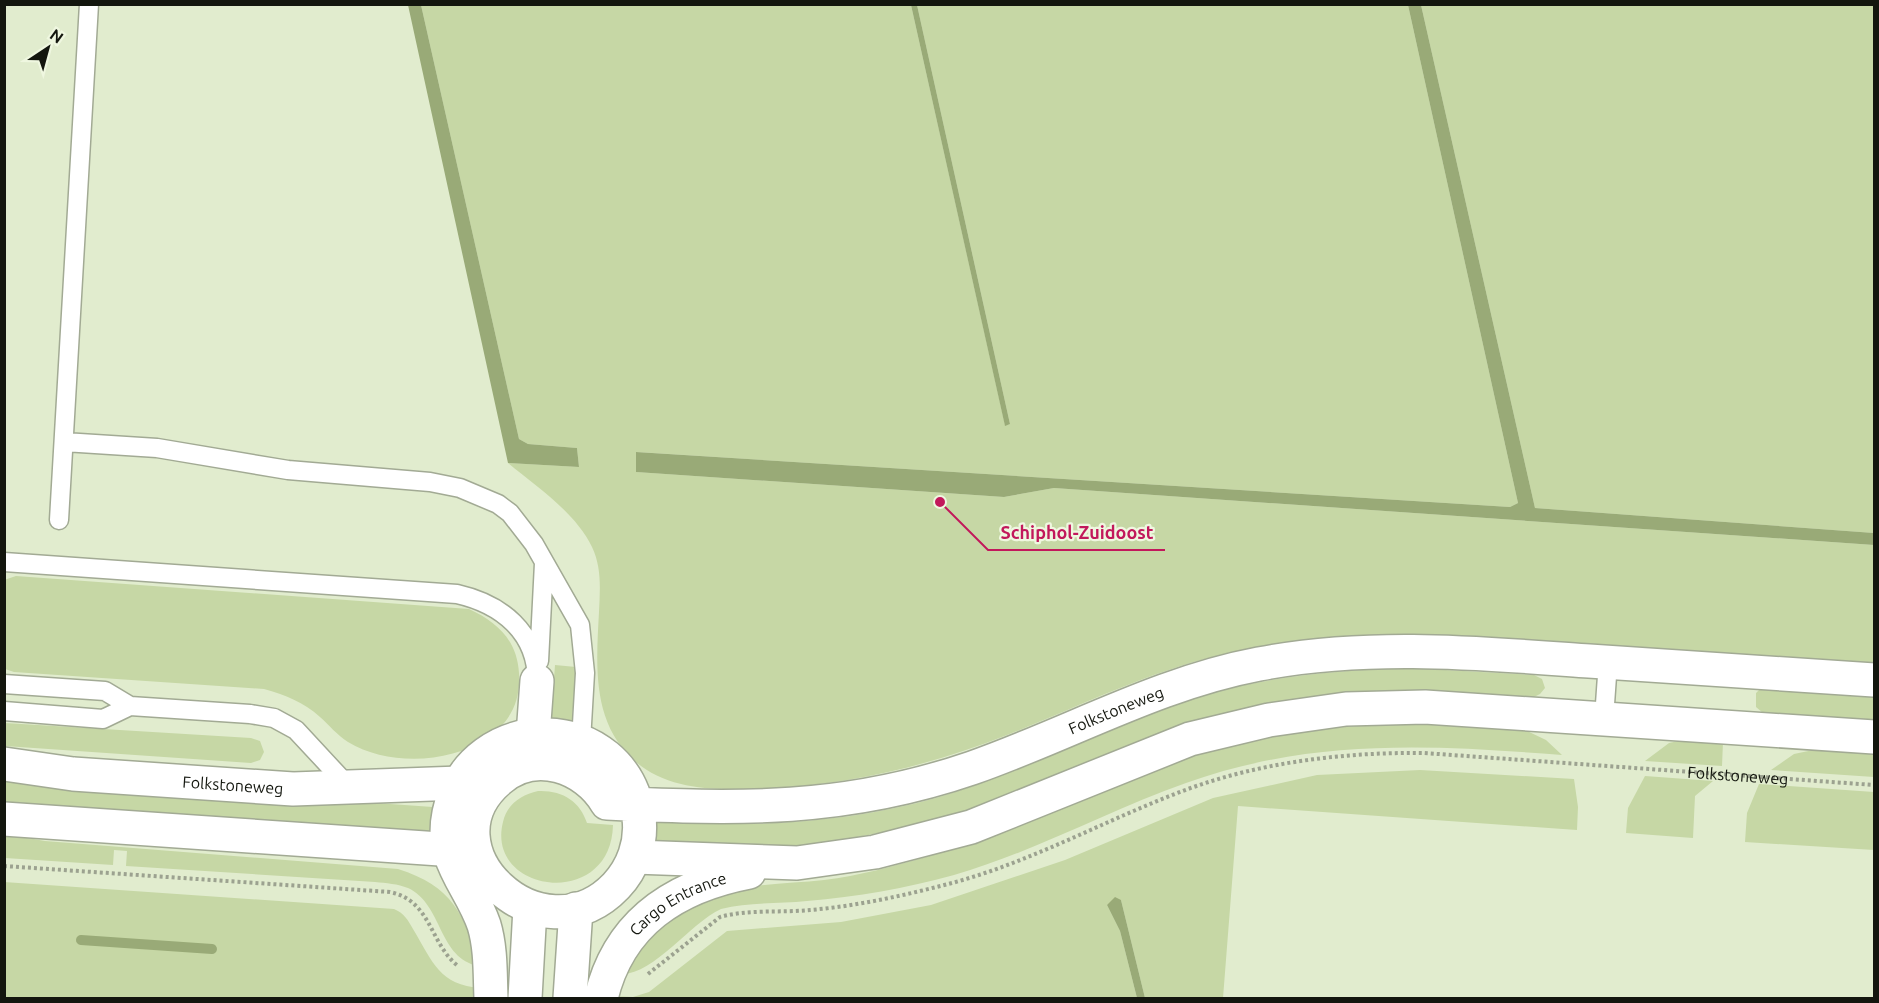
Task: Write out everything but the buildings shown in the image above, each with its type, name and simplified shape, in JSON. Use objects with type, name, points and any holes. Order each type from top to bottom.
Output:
[{"type":"street","name":"Folkstoneweg","points":[[637,804],[767,807],[879,794],[982,764],[1164,690],[1227,671],[1299,657],[1378,650],[1417,651],[1875,680]]},
{"type":"street","points":[[533,735],[537,681]]},
{"type":"street","points":[[634,856],[797,863],[875,852],[935,838],[1026,807],[1162,749],[1269,720],[1307,713],[1386,706],[1604,718],[1875,737]]},
{"type":"street","points":[[533,735],[563,736],[581,741],[618,766],[631,785],[637,804],[639,831],[634,856],[620,882],[605,896],[576,909],[552,911],[531,908],[505,894],[495,885],[462,851],[447,822],[460,783],[475,764],[492,750],[511,741],[533,735]]},
{"type":"street","name":"Folkstoneweg","points":[[4,764],[114,777],[292,789],[350,789],[460,783]]},
{"type":"street","points":[[491,999],[486,935],[473,900],[455,869],[475,825],[484,797],[502,777],[518,768],[537,764],[555,764],[572,769],[592,783],[607,803],[637,804]]},
{"type":"street","points":[[4,819],[462,851]]},
{"type":"street","name":"Cargo Entrance","points":[[601,999],[609,970],[618,954],[639,926],[664,904],[688,890],[724,877],[797,863]]},
{"type":"street","points":[[525,999],[531,908]]},
{"type":"street","points":[[570,999],[576,909]]},
{"type":"lane","points":[[59,520],[89,4]]},
{"type":"lane","points":[[64,442],[157,448],[288,470],[430,482],[482,495],[510,513],[541,554],[582,632],[585,673],[581,741]]},
{"type":"lane","points":[[537,681],[545,577],[541,554]]},
{"type":"lane","points":[[4,562],[464,596],[490,604],[514,621],[533,653],[537,681]]},
{"type":"lane","points":[[1604,718],[1608,662]]},
{"type":"lane","points":[[4,684],[105,691],[130,706],[250,714],[274,718],[296,730],[350,789]]},
{"type":"lane","points":[[4,711],[104,719],[130,706]]},
{"type":"path","name":"Folkstoneweg","points":[[1601,765],[1875,785]]},
{"type":"shaded area","points":[[5,5],[1874,5],[1874,998],[5,998]]},
{"type":"shaded area","points":[[408,5],[421,5],[519,439],[528,444],[577,448],[579,467],[508,463]]},
{"type":"shaded area","points":[[421,5],[911,5],[1005,425],[1010,424],[917,5],[1408,5],[1518,503],[1510,507],[637,452],[636,472],[1004,497],[1054,488],[1874,545],[1874,664],[1452,635],[1336,637],[1249,649],[1192,662],[1138,681],[977,746],[946,757],[884,773],[821,784],[741,789],[696,787],[667,780],[641,766],[625,751],[613,734],[605,715],[600,696],[597,654],[600,579],[592,547],[585,534],[566,512],[508,463],[579,467],[577,448],[528,444],[519,439]]},
{"type":"shaded area","points":[[911,5],[917,5],[1010,424],[1005,426]]},
{"type":"shaded area","points":[[1408,5],[1421,5],[1535,508],[1874,533],[1874,545],[1054,488],[1004,497],[636,472],[636,452],[1510,507],[1518,503]]},
{"type":"shaded area","points":[[1421,5],[1874,5],[1874,533],[1535,508]]},
{"type":"shaded area","points":[[16,576],[469,609],[497,626],[510,642],[519,673],[516,702],[502,725],[472,747],[437,757],[400,758],[364,750],[348,742],[301,703],[264,689],[14,672],[5,669],[4,580]]},
{"type":"shaded area","points":[[555,665],[576,667],[572,721],[551,719]]},
{"type":"shaded area","points":[[1409,668],[1534,675],[1542,679],[1545,688],[1532,698],[1409,690],[1351,692],[1270,703],[1165,731],[1025,790],[926,824],[804,847],[655,847],[657,822],[728,824],[797,822],[901,807],[992,779],[1155,711],[1217,691],[1312,674]]},
{"type":"shaded area","points":[[1761,688],[1874,696],[1874,721],[1763,713],[1756,707],[1756,693]]},
{"type":"shaded area","points":[[5,723],[251,738],[260,741],[264,752],[260,760],[251,763],[5,746]]},
{"type":"shaded area","points":[[1411,723],[1525,730],[1546,740],[1562,755],[1466,749],[1372,748],[1279,758],[1233,768],[1157,794],[1013,855],[954,875],[863,894],[721,909],[697,925],[659,958],[634,972],[621,974],[660,928],[685,910],[712,896],[753,886],[837,878],[926,857],[991,836],[1180,760],[1236,744],[1323,729]]},
{"type":"shaded area","points":[[1683,740],[1723,742],[1722,766],[1645,761],[1669,743]]},
{"type":"shaded area","points":[[1818,749],[1874,752],[1874,777],[1771,770],[1794,754]]},
{"type":"shaded area","points":[[1420,770],[1574,779],[1578,807],[1577,830],[1238,806],[1223,998],[1145,998],[1121,900],[1107,905],[1120,931],[1137,998],[610,998],[610,996],[633,997],[649,992],[727,931],[841,922],[931,905],[1065,860],[1213,798],[1317,775]]},
{"type":"shaded area","points":[[1645,776],[1713,781],[1695,796],[1693,838],[1626,833],[1628,808]]},
{"type":"shaded area","points":[[4,777],[433,807],[430,831],[5,802]]},
{"type":"shaded area","points":[[1759,784],[1874,792],[1874,850],[1745,842],[1747,813]]},
{"type":"shaded area","points":[[538,791],[555,792],[569,798],[580,809],[587,823],[613,825],[607,852],[592,871],[573,881],[551,882],[529,877],[512,865],[502,846],[503,822],[511,805],[526,795]]},
{"type":"shaded area","points":[[4,834],[45,841],[398,869],[431,884],[454,904],[468,931],[479,966],[466,961],[456,953],[428,906],[408,888],[388,883],[126,866],[127,851],[114,850],[113,865],[5,858]]},
{"type":"shaded area","points":[[4,882],[394,909],[407,920],[439,970],[455,982],[481,988],[482,998],[5,998]]},
{"type":"shaded area","points":[[1115,897],[1121,900],[1145,998],[1137,998],[1120,931],[1107,905]]},
{"type":"waterway","points":[[81,940],[212,949]]},
{"type":"place","name":"Schiphol-Zuidoost","points":[[940,502]]}]
